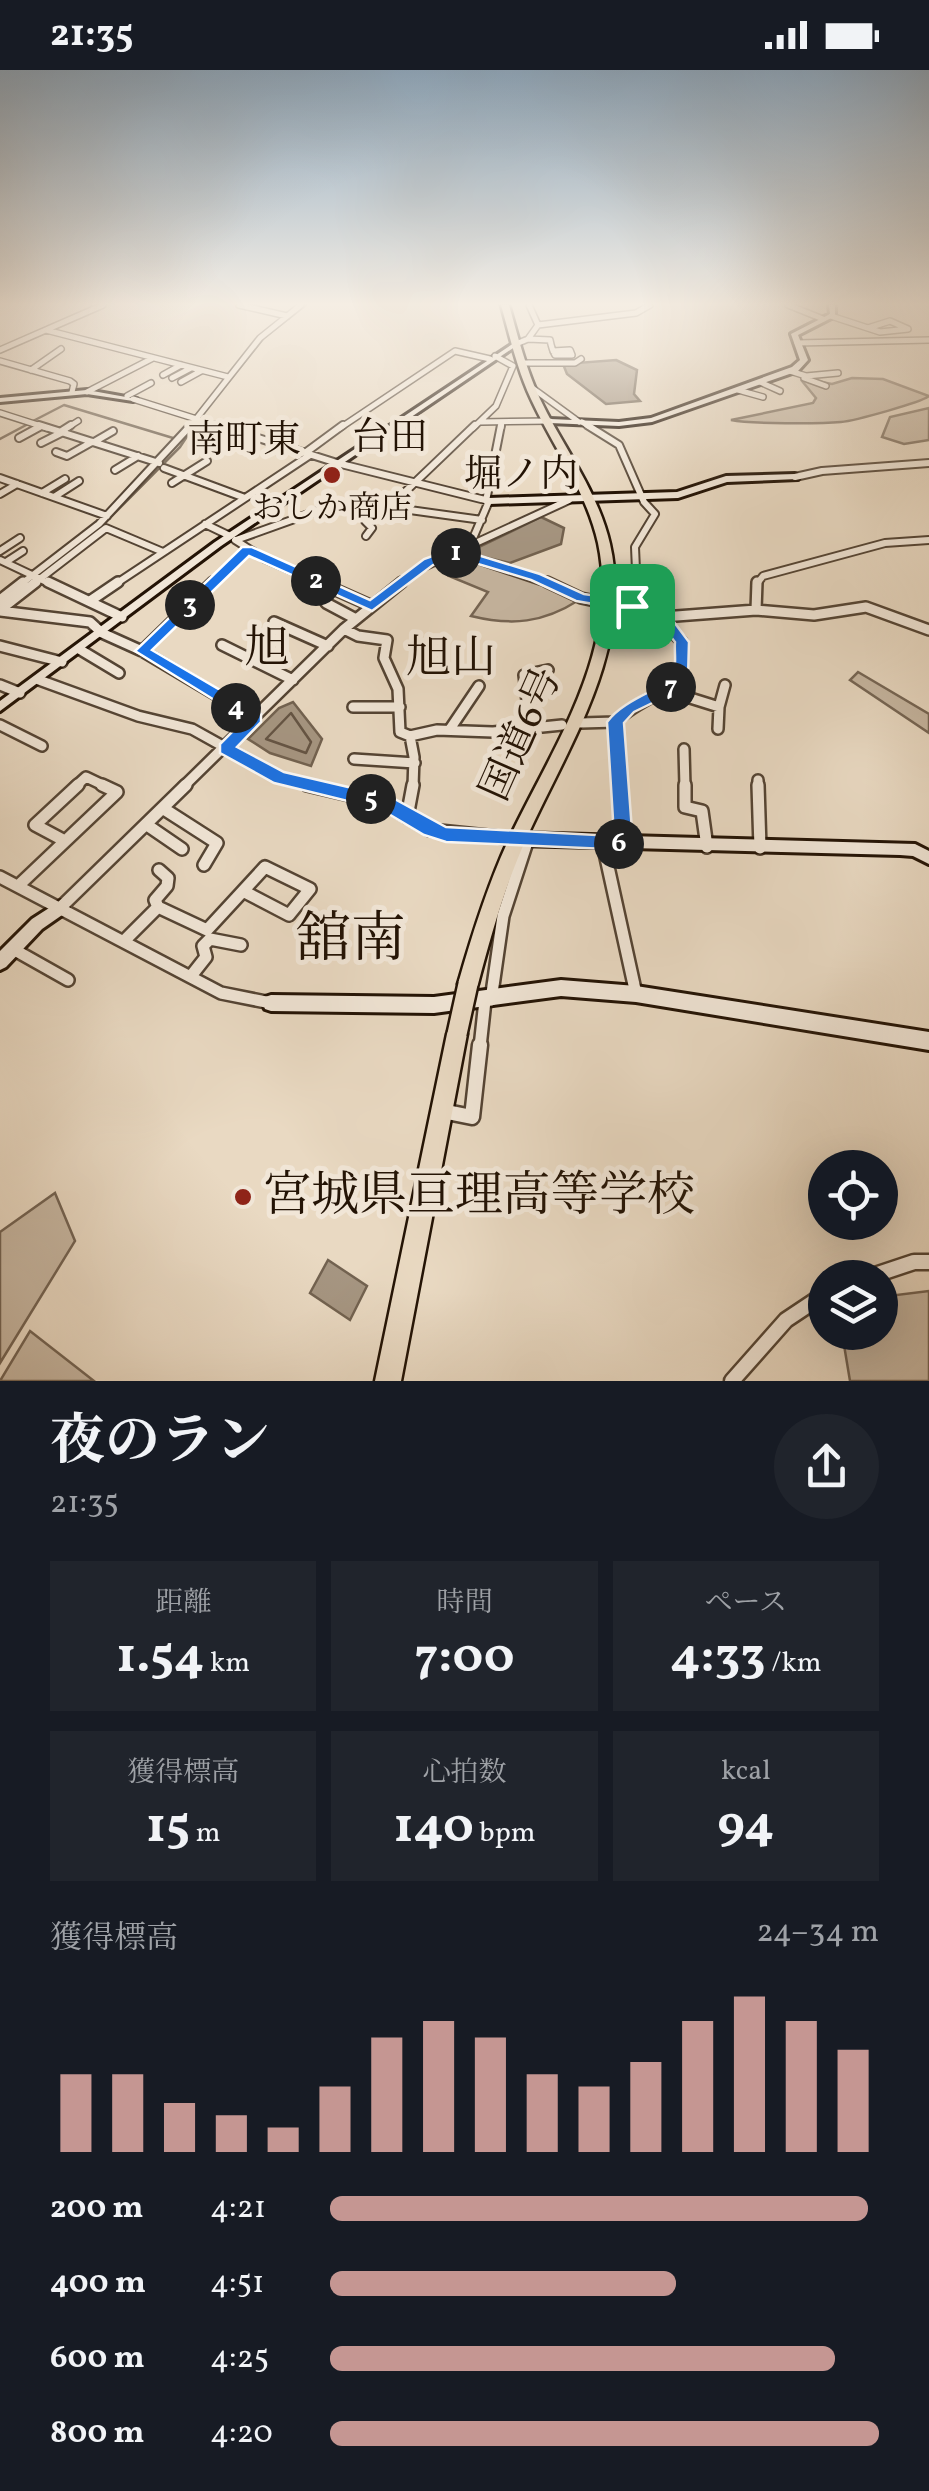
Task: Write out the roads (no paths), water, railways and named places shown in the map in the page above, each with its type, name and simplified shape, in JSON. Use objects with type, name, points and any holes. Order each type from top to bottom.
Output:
[{"type":"highway","name":"国道6号","points":[[388,1381],[456,1034],[485,924],[587,688],[605,636],[608,564],[590,499],[531,387],[525,366]]},
{"type":"street","points":[[17,366],[70,381],[74,384],[72,392]]},
{"type":"street","points":[[31,370],[36,366]]},
{"type":"street","points":[[87,392],[137,366]]},
{"type":"street","points":[[163,375],[179,366]]},
{"type":"street","points":[[185,366],[228,377]]},
{"type":"street","points":[[0,610],[161,466],[237,366]]},
{"type":"street","points":[[90,600],[292,467],[388,393],[431,366]]},
{"type":"street","points":[[2,704],[480,366]]},
{"type":"street","points":[[366,536],[372,528],[365,522],[382,505],[414,483],[496,406],[513,366]]},
{"type":"street","points":[[480,422],[652,420],[796,366]]},
{"type":"street","points":[[172,378],[192,368]]},
{"type":"street","points":[[181,382],[202,370]]},
{"type":"street","points":[[789,372],[806,376],[838,374]]},
{"type":"street","points":[[789,372],[826,386]]},
{"type":"street","points":[[760,382],[780,391]]},
{"type":"street","points":[[129,398],[151,383]]},
{"type":"street","points":[[531,387],[618,445],[640,494],[655,514],[635,548],[636,570],[628,587],[632,606]]},
{"type":"street","points":[[738,390],[763,396]]},
{"type":"street","points":[[0,400],[72,392],[129,398],[337,464],[488,501],[678,495],[726,479],[794,477],[822,471],[929,463]]},
{"type":"street","points":[[0,413],[138,456],[245,498]]},
{"type":"street","points":[[42,444],[78,422]]},
{"type":"street","points":[[455,552],[474,536],[482,520],[502,422]]},
{"type":"street","points":[[19,438],[41,426]]},
{"type":"street","points":[[72,436],[80,430]]},
{"type":"street","points":[[56,452],[68,456],[113,431]]},
{"type":"street","points":[[115,470],[138,456]]},
{"type":"street","points":[[172,483],[207,461]]},
{"type":"street","points":[[280,462],[292,467]]},
{"type":"street","points":[[0,478],[107,516]]},
{"type":"street","points":[[42,493],[65,479]]},
{"type":"street","points":[[54,497],[79,481]]},
{"type":"street","points":[[0,494],[17,484]]},
{"type":"street","points":[[232,538],[364,500],[482,520]]},
{"type":"street","points":[[0,962],[372,606],[429,562],[569,500]]},
{"type":"street","points":[[206,524],[247,550],[372,606]]},
{"type":"street","points":[[0,600],[106,528],[163,552]]},
{"type":"street","points":[[0,550],[20,538]]},
{"type":"street","points":[[122,548],[136,540]]},
{"type":"street","points":[[756,610],[756,583],[763,576],[885,543],[929,540]]},
{"type":"street","points":[[142,651],[247,550]]},
{"type":"street","points":[[3,562],[23,551]]},
{"type":"street","points":[[455,552],[536,577],[581,598],[632,606],[663,617],[756,610],[814,615],[866,607],[929,630]]},
{"type":"street","points":[[3,562],[122,617]]},
{"type":"street","points":[[0,587],[11,591]]},
{"type":"street","points":[[326,604],[356,619]]},
{"type":"street","points":[[0,610],[84,620],[99,626],[102,632],[256,718]]},
{"type":"street","points":[[624,844],[616,722],[628,708],[672,687],[680,677],[682,642],[663,617]]},
{"type":"street","points":[[274,622],[328,646]]},
{"type":"street","points":[[344,629],[358,636],[387,640],[384,658],[398,689],[400,732],[410,736],[450,729],[493,732],[562,725]]},
{"type":"street","points":[[222,645],[294,680]]},
{"type":"street","points":[[0,646],[62,662]]},
{"type":"street","points":[[80,649],[118,673]]},
{"type":"street","points":[[530,728],[524,675],[548,670]]},
{"type":"street","points":[[39,680],[138,716],[192,729],[280,778],[384,802],[406,817],[446,834],[604,844],[926,851]]},
{"type":"street","points":[[0,685],[20,693]]},
{"type":"street","points":[[718,730],[725,685]]},
{"type":"street","points":[[450,729],[479,686]]},
{"type":"street","points":[[672,687],[719,707]]},
{"type":"street","points":[[353,707],[400,707]]},
{"type":"street","points":[[581,723],[616,722]]},
{"type":"street","points":[[0,725],[42,746]]},
{"type":"street","points":[[406,817],[415,763],[410,736]]},
{"type":"street","points":[[684,749],[686,808],[702,811],[707,847]]},
{"type":"street","points":[[354,759],[415,763]]},
{"type":"street","points":[[18,886],[117,792],[86,776],[35,825],[65,841]]},
{"type":"street","points":[[758,780],[760,848]]},
{"type":"street","points":[[164,809],[218,843],[204,864]]},
{"type":"street","points":[[147,825],[182,849]]},
{"type":"street","points":[[442,1110],[472,1118],[503,916],[523,840]]},
{"type":"street","points":[[604,844],[636,994]]},
{"type":"street","points":[[159,870],[168,878],[167,886],[154,900],[158,907],[206,930],[242,891],[265,867],[310,889],[289,915],[242,891]]},
{"type":"street","points":[[0,877],[234,998],[271,1004],[434,1005],[562,988],[636,994],[929,1041]]},
{"type":"street","points":[[125,940],[158,907]]},
{"type":"street","points":[[191,976],[206,957],[203,946],[210,939],[241,945]]},
{"type":"street","points":[[13,949],[68,980]]},
{"type":"street","points":[[898,1267],[929,1262]]},
{"type":"street","points":[[732,1381],[786,1320],[808,1305]]},
{"type":"water","points":[[564,366],[629,366],[637,370],[634,394],[640,401],[606,404],[567,374]]},
{"type":"water","points":[[541,517],[564,528],[561,544],[510,563],[475,555],[473,550]]},
{"type":"water","points":[[293,702],[322,739],[311,766],[270,753],[248,739],[279,708]]},
{"type":"water","points":[[328,1260],[367,1286],[350,1320],[310,1293]]},
{"type":"waterway","points":[[217,396],[241,366]]},
{"type":"waterway","points":[[33,421],[64,405],[173,438]]},
{"type":"waterway","points":[[96,532],[180,447],[198,420]]},
{"type":"waterway","points":[[0,439],[28,424]]},
{"type":"waterway","points":[[43,572],[70,552]]},
{"type":"place","name":"おしか商店","points":[[332,475]]},
{"type":"place","name":"宮城県亘理高等学校","points":[[243,1197]]},
{"type":"district","name":"台田","points":[[390,439]]},
{"type":"district","name":"南町東","points":[[244,442]]},
{"type":"district","name":"堀ノ内","points":[[521,476]]},
{"type":"district","name":"旭","points":[[267,650]]},
{"type":"district","name":"旭山","points":[[451,660]]},
{"type":"district","name":"舘南","points":[[351,942]]}]
